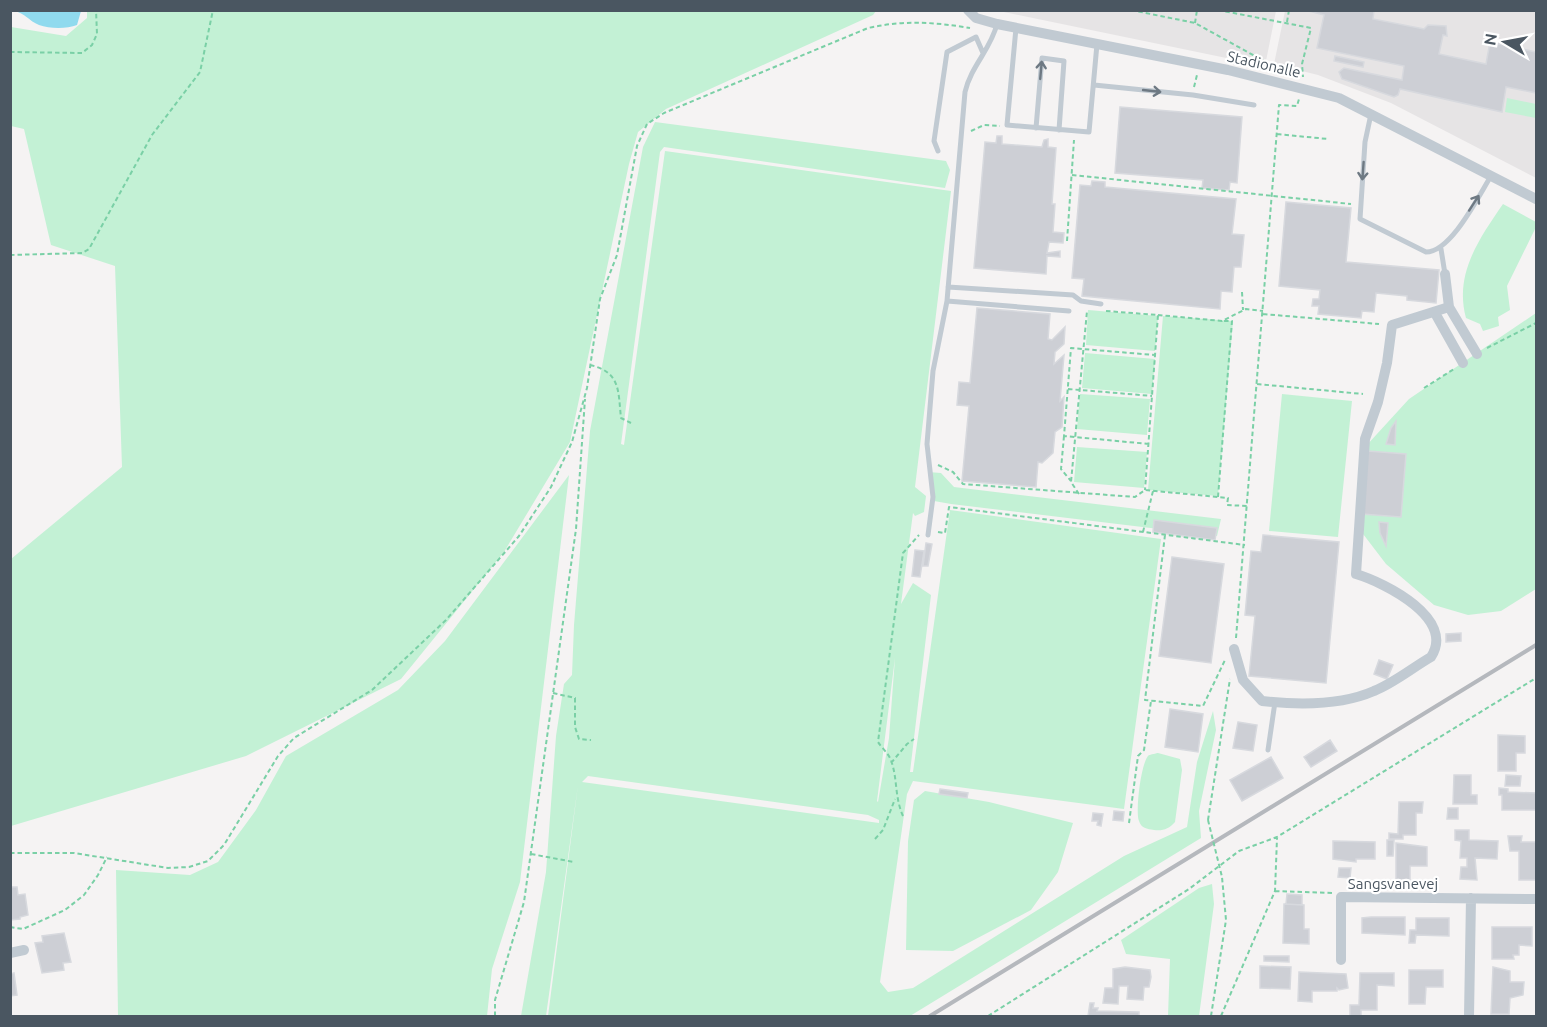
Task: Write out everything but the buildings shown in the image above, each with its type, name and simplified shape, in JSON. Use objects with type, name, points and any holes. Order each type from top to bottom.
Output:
[{"type":"street","name":"Stadionalle","points":[[968,10],[976,18],[997,24],[1198,64],[1339,98],[1536,199]]},
{"type":"street","points":[[1445,274],[1449,307],[1477,354]]},
{"type":"street","points":[[1234,649],[1243,680],[1262,701],[1330,702],[1373,692],[1431,657],[1437,648],[1437,638],[1432,623],[1386,586],[1356,574],[1365,439],[1381,392],[1392,325],[1449,307]]},
{"type":"street","points":[[1435,313],[1463,363]]},
{"type":"street","name":"Sangsvanevej","points":[[1341,960],[1341,897],[1536,899]]},
{"type":"street","points":[[1469,1017],[1471,898]]},
{"type":"street","points":[[10,953],[24,950]]},
{"type":"lane","points":[[929,530],[933,497],[927,444],[933,371],[947,300],[968,76],[994,38],[997,24]]},
{"type":"lane","points":[[1016,28],[1007,125],[1089,132],[1097,44]]},
{"type":"lane","points":[[938,151],[934,141],[947,52],[976,38],[983,53]]},
{"type":"lane","points":[[1036,128],[1042,58],[1064,62],[1059,130]]},
{"type":"lane","points":[[1094,86],[1194,95],[1254,105]]},
{"type":"lane","points":[[1372,113],[1365,142],[1360,219],[1426,252],[1441,249]]},
{"type":"lane","points":[[1445,274],[1441,249],[1491,176]]},
{"type":"lane","points":[[948,287],[1073,295],[1081,301],[1100,307]]},
{"type":"lane","points":[[947,300],[1068,311]]},
{"type":"lane","points":[[1268,750],[1275,702]]},
{"type":"path","points":[[10,52],[81,52],[92,45],[97,34],[96,10]]},
{"type":"path","points":[[10,255],[82,253],[89,249],[152,135],[200,72],[213,10]]},
{"type":"path","points":[[1131,10],[1195,23],[1282,69],[1282,83]]},
{"type":"path","points":[[1195,23],[1197,10]]},
{"type":"path","points":[[1218,10],[1311,28],[1302,64]]},
{"type":"path","points":[[1287,23],[1289,10]]},
{"type":"path","points":[[495,1017],[495,1000],[524,903],[576,529],[586,393],[600,299],[617,255],[637,146],[647,124],[664,113],[868,28],[899,21],[932,21],[976,29]]},
{"type":"path","points":[[1194,95],[1198,64]]},
{"type":"path","points":[[1165,535],[1145,700],[1203,706],[1226,657],[1234,649],[1245,545],[1279,105],[1297,106],[1304,88]]},
{"type":"path","points":[[961,135],[966,136],[984,125],[1007,125]]},
{"type":"path","points":[[1067,241],[1075,132]]},
{"type":"path","points":[[1277,134],[1328,139]]},
{"type":"path","points":[[1072,176],[1272,194],[1360,205]]},
{"type":"path","points":[[1242,292],[1243,310]]},
{"type":"path","points":[[1100,307],[1158,315],[1232,321],[1218,497]]},
{"type":"path","points":[[1071,482],[1087,309],[1080,309]]},
{"type":"path","points":[[1222,321],[1243,310],[1392,325]]},
{"type":"path","points":[[1145,490],[1158,315]]},
{"type":"path","points":[[1079,494],[1061,469],[1071,348],[1155,355]]},
{"type":"path","points":[[590,365],[604,368],[617,382],[621,418],[631,423]]},
{"type":"path","points":[[1257,384],[1363,394]]},
{"type":"path","points":[[1068,389],[1152,396]]},
{"type":"path","points":[[10,853],[74,853],[168,868],[189,867],[208,861],[224,845],[278,756],[294,738],[372,690],[446,620],[519,536],[551,488],[572,442],[586,393]]},
{"type":"path","points":[[1064,436],[1149,444]]},
{"type":"path","points":[[929,465],[939,465],[953,472],[963,484],[1135,497],[1145,490],[1228,498],[1227,505],[1248,506]]},
{"type":"path","points":[[1143,532],[1153,491]]},
{"type":"path","points":[[903,816],[896,799],[891,763],[878,742],[903,553],[929,530],[945,533],[949,507],[1245,545]]},
{"type":"path","points":[[1211,1017],[1226,920],[1222,877],[1208,820],[1231,672]]},
{"type":"path","points":[[988,1017],[1189,889],[1239,851],[1277,837],[1536,678]]},
{"type":"path","points":[[553,693],[575,698],[575,727],[579,739],[591,740]]},
{"type":"path","points":[[1129,823],[1138,756],[1144,750],[1151,701]]},
{"type":"path","points":[[891,763],[907,744],[914,740]]},
{"type":"path","points":[[875,839],[883,830],[896,799]]},
{"type":"path","points":[[1221,1017],[1275,891],[1277,837]]},
{"type":"path","points":[[531,854],[574,862]]},
{"type":"path","points":[[10,927],[23,929],[65,910],[84,895],[99,875],[106,857]]},
{"type":"path","points":[[1275,891],[1328,891],[1341,897]]},
{"type":"shaded area","points":[[999,11],[1276,11],[1265,66]]},
{"type":"shaded area","points":[[1285,11],[1536,11],[1536,178],[1391,103],[1318,75],[1274,64]]},
{"type":"green space","points":[[87,10],[876,11],[873,15],[666,109],[638,132],[629,164],[570,442],[504,552],[401,679],[246,756],[11,826],[11,559],[122,467],[115,266],[51,245],[24,129],[11,126],[11,27],[66,36],[87,18]]},
{"type":"green space","points":[[1507,98],[1536,104],[1536,118],[1505,112]]},
{"type":"green space","points":[[655,122],[946,161],[950,170],[945,188],[664,147],[660,152],[621,444],[624,445],[665,151],[951,191],[915,487],[926,496],[924,512],[915,516],[913,513],[901,604],[913,583],[931,595],[910,772],[913,772],[950,510],[1161,539],[1124,809],[913,781],[907,794],[880,982],[888,992],[913,988],[1124,856],[1187,827],[1197,762],[1213,711],[1216,730],[1199,811],[1201,838],[910,1016],[548,1016],[578,785],[546,1016],[521,1016],[546,872],[556,736],[564,684],[572,675],[590,431],[643,147]],"holes":[[[895,658],[889,738],[878,802],[877,801]],[[588,776],[868,815],[879,820],[879,823],[582,782]]]},
{"type":"green space","points":[[1503,204],[1536,222],[1536,227],[1507,286],[1510,310],[1498,317],[1499,326],[1483,331],[1480,324],[1466,318],[1463,287],[1471,258],[1485,230]]},
{"type":"green space","points":[[1088,310],[1158,316],[1155,351],[1086,345]]},
{"type":"green space","points":[[1536,313],[1536,589],[1501,611],[1468,615],[1434,605],[1386,564],[1360,530],[1366,446],[1409,399]]},
{"type":"green space","points":[[1163,316],[1233,321],[1218,496],[1148,490]]},
{"type":"green space","points":[[1085,353],[1155,359],[1152,394],[1082,388]]},
{"type":"green space","points":[[1080,394],[1150,399],[1147,435],[1077,429]]},
{"type":"green space","points":[[1282,394],[1352,401],[1338,537],[1269,531]]},
{"type":"green space","points":[[1077,447],[1147,452],[1144,488],[1074,482]]},
{"type":"green space","points":[[928,472],[941,473],[954,487],[1221,519],[1217,536],[951,504],[934,501]]},
{"type":"green space","points":[[569,475],[520,882],[492,969],[487,1016],[118,1016],[116,870],[190,875],[218,862],[256,810],[286,756],[398,690],[445,641]]},
{"type":"green space","points":[[1158,753],[1180,759],[1182,770],[1175,822],[1163,830],[1147,829],[1141,825],[1138,816],[1141,776],[1146,759],[1149,755]]},
{"type":"green space","points":[[925,791],[989,802],[1073,823],[1058,872],[1031,910],[953,951],[906,950],[908,841],[914,800]]},
{"type":"green space","points":[[1212,884],[1214,904],[1199,1016],[1168,1016],[1170,959],[1126,954],[1121,940],[1199,888]]},
{"type":"water","points":[[81,10],[77,25],[58,28],[39,25],[14,11]]},
{"type":"railway","points":[[930,1016],[1536,645]]}]
